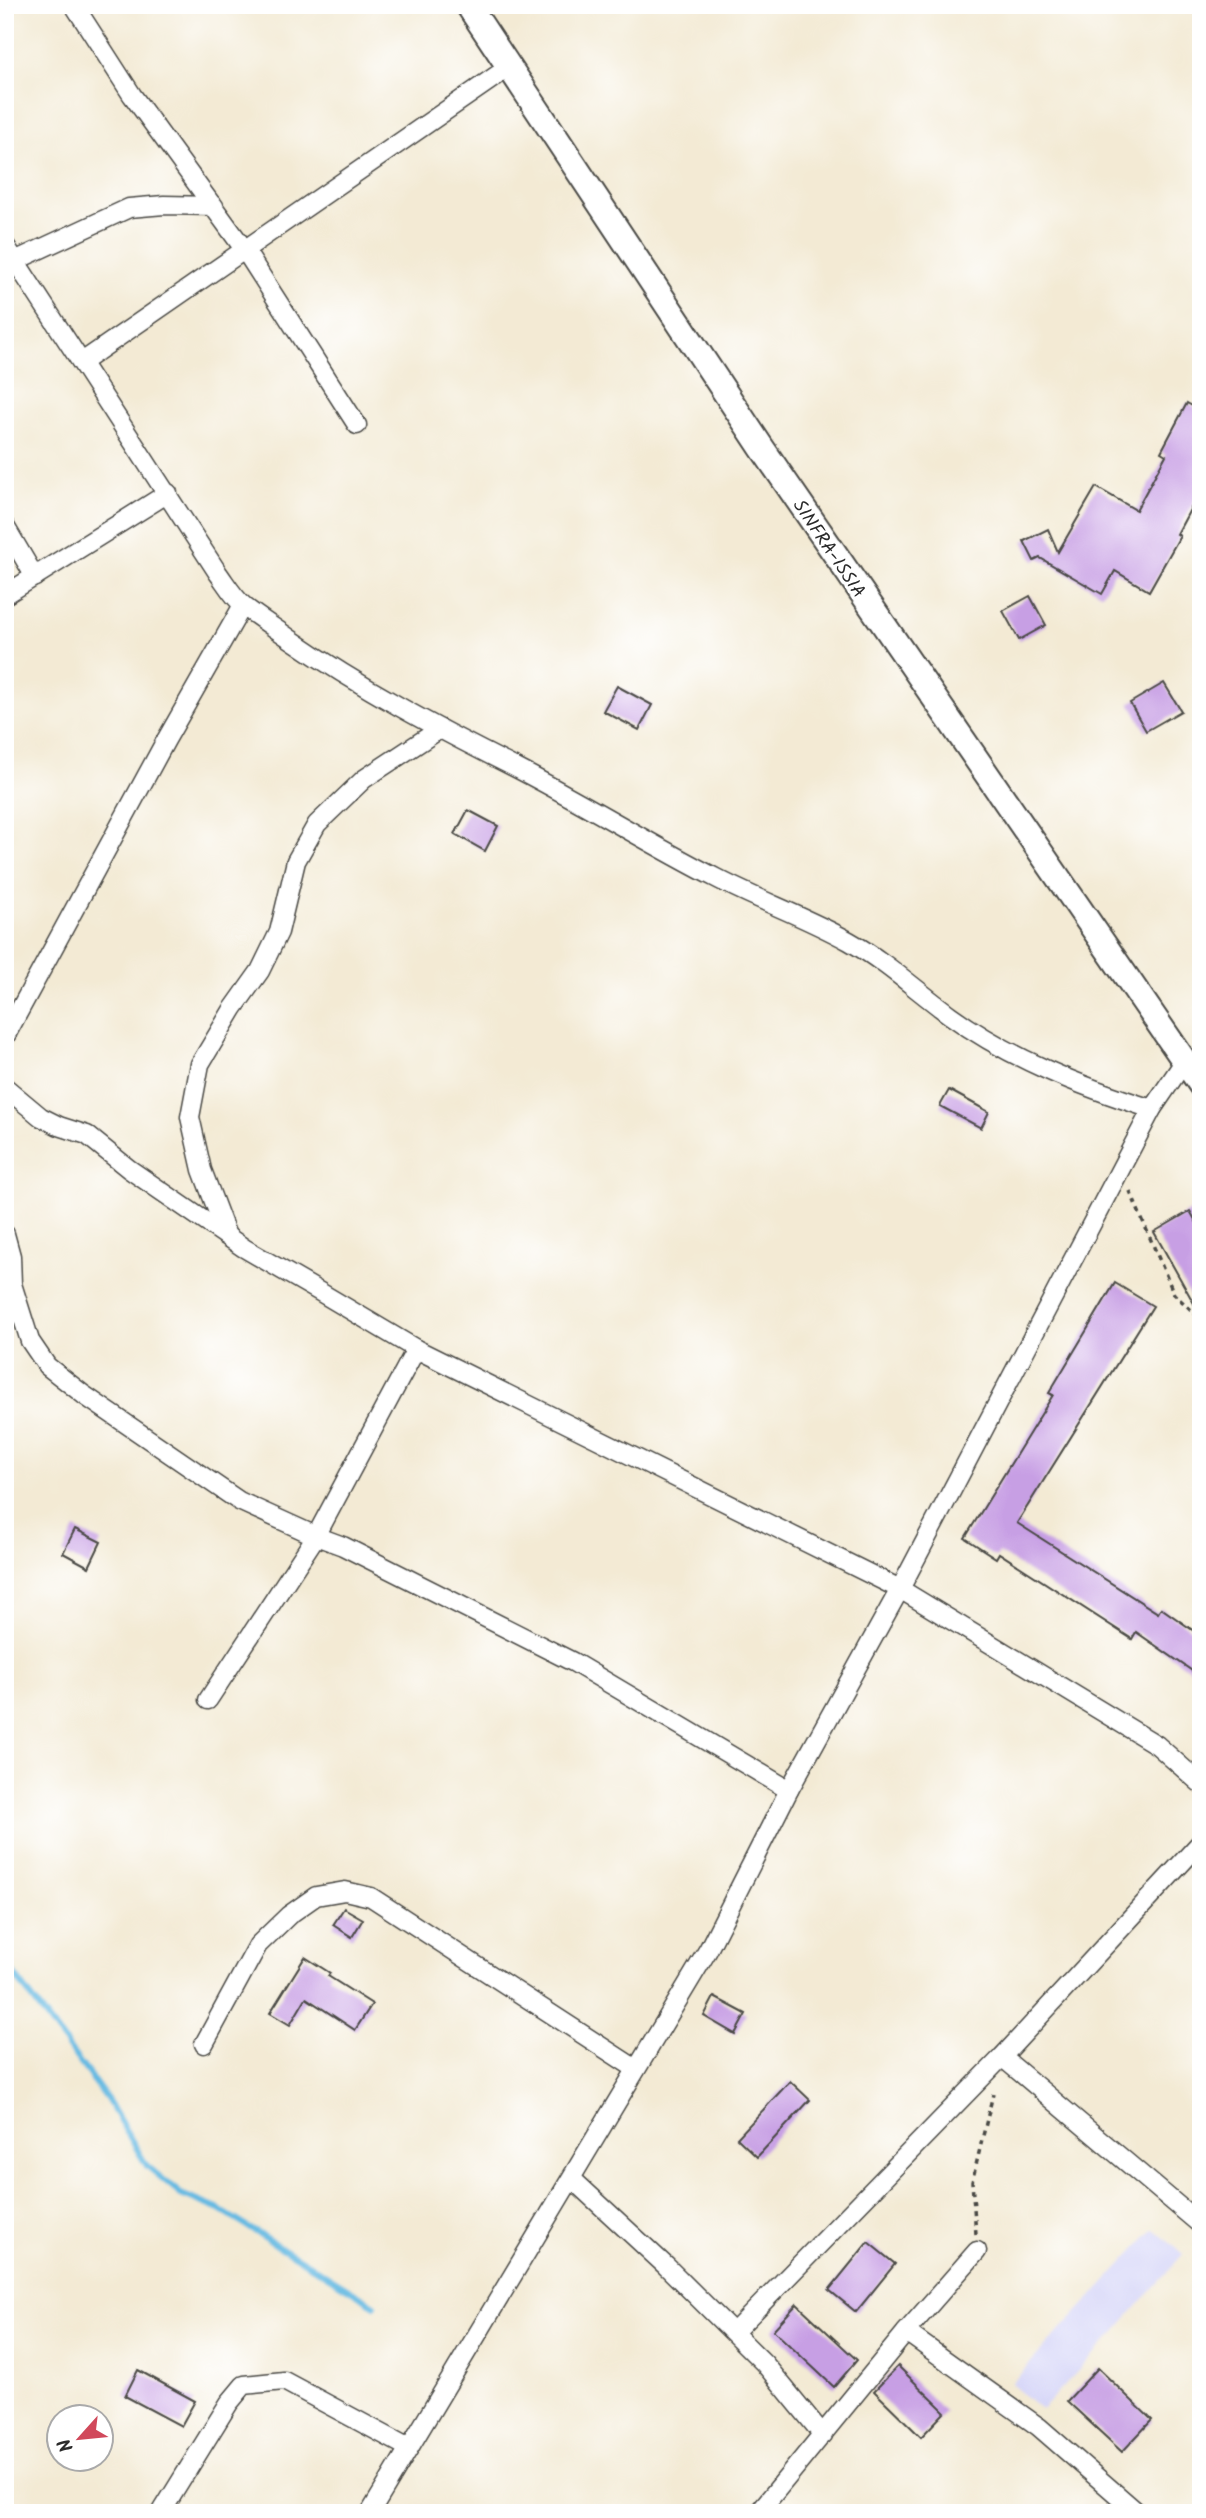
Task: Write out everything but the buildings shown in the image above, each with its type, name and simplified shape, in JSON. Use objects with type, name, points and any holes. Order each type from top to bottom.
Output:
[{"type":"main road","name":"SINFRA-ISSIA","points":[[468,5],[762,448],[1201,1085]]},
{"type":"street","points":[[74,5],[132,95],[244,249],[357,425]]},
{"type":"street","points":[[82,362],[509,67]]},
{"type":"street","points":[[214,206],[164,205],[129,208],[9,256],[82,362],[218,573],[243,605],[323,662],[440,729],[563,792],[661,850],[850,942],[899,973],[950,1014],[1024,1059],[1087,1088],[1152,1109]]},
{"type":"street","points":[[5,595],[168,493]]},
{"type":"street","points":[[5,526],[35,577]]},
{"type":"street","points":[[5,1037],[166,740],[243,605]]},
{"type":"street","points":[[227,1236],[202,1170],[190,1117],[200,1064],[260,971],[279,932],[296,861],[317,824],[365,779],[440,729]]},
{"type":"street","points":[[370,2513],[708,1950],[789,1790],[900,1589],[1152,1109],[1184,1062]]},
{"type":"street","points":[[5,1087],[41,1117],[86,1135],[227,1236],[416,1349],[900,1589],[1157,1745],[1201,1784]]},
{"type":"street","points":[[5,1234],[11,1256],[12,1284],[30,1341],[47,1366],[95,1402],[239,1501],[289,1526],[343,1546],[573,1662],[789,1790]]},
{"type":"street","points":[[208,1700],[316,1536],[416,1349]]},
{"type":"street","points":[[734,2332],[1002,2056],[1201,1842]]},
{"type":"street","points":[[204,2045],[258,1945],[289,1915],[316,1896],[345,1891],[371,1897],[636,2069]]},
{"type":"street","points":[[1002,2056],[1201,2225]]},
{"type":"street","points":[[572,2179],[734,2332],[764,2363],[823,2435]]},
{"type":"street","points":[[758,2513],[977,2250]]},
{"type":"street","points":[[906,2332],[1039,2427],[1138,2513]]},
{"type":"street","points":[[162,2513],[229,2403],[244,2385],[284,2381],[409,2448]]},
{"type":"path","points":[[1121,1169],[1174,1294],[1201,1319]]},
{"type":"path","points":[[977,2250],[972,2182],[1002,2056]]},
{"type":"shaded area","points":[[1154,2229],[1183,2254],[1114,2333],[1041,2410],[1011,2384]]},
{"type":"waterway","points":[[5,1962],[107,2099],[147,2166],[181,2194],[220,2210],[375,2305]]}]
